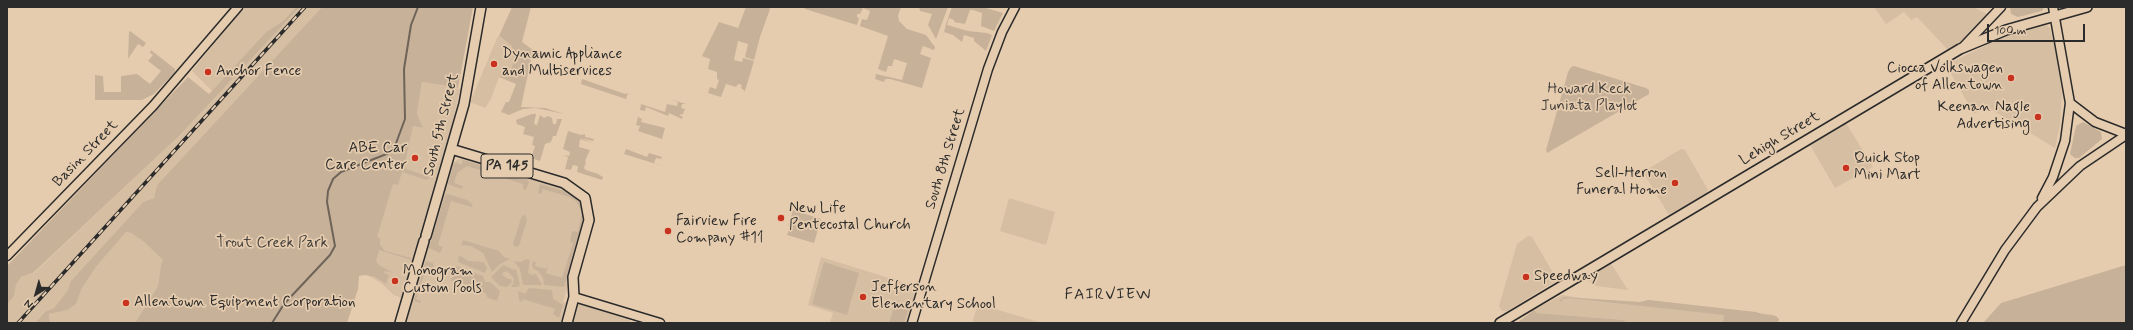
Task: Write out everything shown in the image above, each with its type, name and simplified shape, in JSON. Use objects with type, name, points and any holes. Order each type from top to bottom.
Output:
[{"type":"main road","name":"Basin Street","points":[[7,256],[153,106],[185,71],[238,7]]},
{"type":"main road","name":"South 5th Street","points":[[400,323],[464,104],[480,20],[481,7]]},
{"type":"main road","name":"South 8th Street","points":[[912,323],[988,69],[1001,35],[1016,7]]},
{"type":"main road","points":[[1960,49],[2001,7]]},
{"type":"main road","name":"Lehigh Street","points":[[1500,323],[1960,49],[2054,11],[2087,7]]},
{"type":"main road","points":[[2037,207],[2059,162],[2068,128],[2070,103],[2054,11]]},
{"type":"main road","points":[[2070,103],[2095,122],[2126,134]]},
{"type":"main road","points":[[1962,323],[2005,250],[2037,207],[2080,166],[2126,134]]},
{"type":"main road","name":"PA 145","points":[[451,149],[564,183],[585,198],[589,220],[573,276],[574,297],[567,323]]},
{"type":"main road","points":[[574,297],[660,323]]},
{"type":"shaded area","points":[[244,7],[296,7],[283,21],[266,32],[212,91],[192,71]]},
{"type":"shaded area","points":[[300,7],[322,7],[157,185],[154,198],[143,202],[70,282],[68,290],[54,308],[46,311],[35,323],[7,323],[7,305],[14,296],[16,285],[21,277],[34,273],[178,137]]},
{"type":"shaded area","points":[[1874,7],[1973,7],[1989,15],[1968,36],[1948,50],[1917,17],[1911,20],[1904,12],[1886,24]]},
{"type":"shaded area","points":[[2046,25],[2050,28],[2057,57],[2062,94],[2060,125],[2055,148],[1987,107],[1974,114],[1946,65],[1997,40]]},
{"type":"shaded area","points":[[498,36],[512,46],[514,55],[512,67],[499,77],[491,99],[485,108],[470,102]]},
{"type":"shaded area","points":[[422,82],[460,89],[450,134],[437,180],[447,183],[452,164],[458,159],[463,158],[567,188],[582,200],[587,221],[563,302],[580,304],[630,320],[629,323],[405,323],[423,263],[413,261],[402,298],[394,295],[381,283],[369,276],[371,247],[390,183],[408,146],[413,126],[423,128],[417,113]]},
{"type":"shaded area","points":[[1846,123],[1873,167],[1835,188],[1810,145]]},
{"type":"shaded area","points":[[1681,149],[1685,150],[1708,190],[1706,194],[1669,215],[1643,172]]},
{"type":"shaded area","points":[[1009,198],[1055,212],[1046,245],[1000,231]]},
{"type":"shaded area","points":[[126,232],[131,233],[144,242],[163,260],[161,264],[158,286],[135,323],[50,323],[49,314],[68,310],[76,304],[82,288],[96,267]]},
{"type":"shaded area","points":[[1528,236],[1532,237],[1555,276],[1556,281],[1507,311],[1502,311],[1499,306],[1517,244]]},
{"type":"shaded area","name":"Jefferson Elementary School","points":[[821,257],[918,287],[908,323],[830,323],[833,313],[808,305]]},
{"type":"shaded area","points":[[1610,262],[1628,290],[1596,286],[1588,281],[1589,275]]},
{"type":"shaded area","points":[[1562,295],[1586,299],[1640,302],[1648,300],[1774,315],[1773,323],[1624,323],[1625,320],[1535,313],[1534,310]]},
{"type":"shaded area","points":[[978,304],[1042,323],[972,323]]},
{"type":"green space","points":[[296,7],[300,7],[178,137],[33,273],[21,277],[16,285],[14,296],[7,305],[7,266],[188,77],[209,94],[266,32],[283,21]]},
{"type":"green space","name":"Trout Creek Park","points":[[322,7],[473,7],[458,88],[422,82],[417,113],[423,128],[413,126],[404,168],[434,179],[428,178],[427,180],[402,172],[398,185],[393,184],[377,237],[380,238],[380,245],[385,251],[411,258],[411,260],[379,250],[376,261],[379,265],[393,273],[385,271],[384,273],[389,275],[386,284],[375,277],[365,275],[359,276],[358,289],[347,323],[135,323],[158,286],[161,264],[163,260],[144,242],[131,233],[126,232],[96,267],[82,288],[76,304],[68,310],[49,314],[50,323],[35,323],[46,311],[54,308],[68,290],[70,282],[143,202],[154,198],[157,185]]},
{"type":"green space","points":[[512,7],[531,7],[522,42],[533,50],[521,107],[545,108],[564,114],[536,108],[523,109],[509,115],[501,112],[506,102],[509,102],[516,84],[499,77],[512,67],[514,55],[512,46],[499,36]]},
{"type":"green space","points":[[746,7],[768,7],[770,9],[754,60],[745,57],[748,44],[738,41],[734,60],[742,62],[743,58],[754,61],[745,91],[741,88],[742,85],[738,84],[736,87],[726,84],[721,97],[708,93],[710,87],[716,89],[719,80],[717,79],[717,72],[708,69],[710,59],[702,56],[719,22],[738,28]]},
{"type":"green space","points":[[805,7],[901,7],[898,16],[899,21],[907,29],[926,35],[935,47],[934,50],[923,46],[920,54],[931,58],[922,88],[890,79],[885,79],[884,82],[875,79],[876,74],[902,80],[907,63],[894,59],[892,66],[888,66],[886,72],[878,69],[888,36],[860,26],[862,19],[867,20],[870,11],[863,8],[860,14],[857,14],[857,17],[859,18],[857,25],[805,9]]},
{"type":"green space","points":[[919,7],[948,7],[936,39],[928,25],[932,14],[920,11]]},
{"type":"green space","points":[[952,7],[982,7],[1003,13],[994,31],[981,26],[982,13],[973,10],[970,10],[965,24],[954,22],[954,20],[949,18],[947,25],[968,31],[992,35],[986,51],[974,41],[974,38],[964,35],[962,42],[953,35],[944,32]]},
{"type":"green space","points":[[2010,7],[2044,7],[2042,11],[2018,17],[2011,14]]},
{"type":"green space","points":[[130,31],[146,43],[143,47],[138,44],[128,59],[129,32]]},
{"type":"green space","points":[[151,50],[175,69],[175,72],[154,94],[142,100],[95,100],[95,75],[103,76],[104,92],[121,92],[121,76],[137,74],[150,84],[161,71],[148,61],[153,55],[150,53]]},
{"type":"green space","name":"Howard Keck Juniata Playlot","points":[[1574,66],[1646,88],[1649,90],[1649,94],[1547,153],[1546,150],[1568,72],[1571,67]]},
{"type":"green space","points":[[582,79],[625,94],[628,93],[626,99],[581,84]]},
{"type":"green space","points":[[670,99],[686,104],[682,104],[681,108],[685,109],[683,114],[679,115],[683,117],[682,119],[669,113],[668,116],[646,107],[645,111],[640,110],[641,104],[665,112],[667,104],[677,106],[678,102]]},
{"type":"green space","points":[[536,114],[534,124],[537,125],[540,115],[544,118],[548,116],[552,118],[553,124],[556,124],[557,119],[562,119],[556,136],[553,136],[551,142],[545,144],[540,161],[531,158],[535,146],[532,145],[534,137],[523,134],[525,127],[517,124],[516,120]]},
{"type":"green space","points":[[638,117],[642,119],[641,122],[665,128],[662,139],[638,131],[640,126],[636,125]]},
{"type":"green space","points":[[2083,122],[2101,132],[2102,139],[2079,158],[2075,158],[2070,154],[2076,126]]},
{"type":"green space","points":[[568,131],[581,135],[585,134],[585,137],[594,139],[593,141],[581,138],[593,143],[580,139],[579,147],[590,150],[585,161],[584,168],[603,177],[602,180],[577,172],[578,166],[573,165],[571,170],[565,169],[568,157],[562,155],[569,156],[570,152],[563,149]]},
{"type":"green space","points":[[626,149],[647,157],[649,153],[662,157],[661,159],[656,158],[654,163],[666,167],[624,154]]},
{"type":"green space","points":[[463,160],[527,179],[529,182],[526,190],[523,189],[523,184],[467,166],[457,173],[454,183],[463,186],[462,189],[448,184],[454,164],[456,162],[461,165]]},
{"type":"green space","points":[[540,184],[571,193],[582,205],[585,220],[564,287],[544,285],[543,278],[538,271],[533,268],[532,264],[533,261],[536,262],[535,266],[546,269],[548,265],[546,273],[562,278],[573,243],[570,242],[572,231],[578,232],[582,212],[576,201],[569,197],[543,189],[541,194],[538,193]]},
{"type":"green space","points":[[448,194],[467,200],[473,205],[472,207],[451,201],[438,245],[443,247],[440,253],[429,248],[445,195]]},
{"type":"green space","points":[[793,210],[821,219],[814,243],[787,235]]},
{"type":"green space","points":[[525,214],[527,220],[519,246],[515,247],[513,244],[521,218]]},
{"type":"green space","points":[[463,240],[499,251],[504,257],[510,259],[500,264],[492,272],[483,253],[471,246],[461,245]]},
{"type":"green space","points":[[459,255],[468,261],[484,262],[487,268],[485,273],[458,262]]},
{"type":"green space","points":[[526,259],[530,260],[528,273],[532,275],[536,274],[542,285],[523,285],[520,269],[514,261],[521,262]]},
{"type":"green space","points":[[426,261],[433,263],[434,267],[432,270],[426,269],[416,299],[421,301],[420,303],[414,301]]},
{"type":"green space","points":[[824,262],[859,273],[847,315],[812,304]]},
{"type":"green space","points":[[503,265],[514,270],[516,269],[520,285],[518,287],[511,287],[514,278],[507,271],[502,273],[503,276],[511,279],[512,282],[507,287],[500,286],[491,277]]},
{"type":"green space","points":[[2126,265],[2126,323],[1983,323],[2001,303]]},
{"type":"green space","points":[[457,266],[483,276],[485,282],[490,282],[500,291],[497,301],[488,298],[485,293],[478,289],[479,287],[451,281],[455,267]]},
{"type":"green space","points":[[529,288],[552,290],[553,299],[563,305],[559,318],[553,314],[555,309],[523,299],[522,302],[519,300],[518,291],[525,294]]},
{"type":"green space","points":[[1564,297],[1640,302],[1648,300],[1756,312],[1776,316],[1779,319],[1778,323],[1723,323],[1724,315],[1570,298],[1563,299],[1561,302],[1560,300]]},
{"type":"green space","points":[[896,301],[909,307],[904,323],[889,323]]},
{"type":"green space","points":[[1534,310],[1536,313],[1625,320],[1624,323],[1517,323]]},
{"type":"waterway","points":[[272,323],[284,304],[330,255],[335,246],[327,202],[328,191],[333,179],[341,172],[389,153],[395,146],[405,119],[404,69],[411,25],[418,7]]},
{"type":"railway","points":[[18,323],[305,7]]},
{"type":"place","name":"Dynamic Appliance and Multiservices","points":[[494,64]]},
{"type":"place","name":"Anchor Fence","points":[[208,72]]},
{"type":"place","name":"Ciocca Volkswagen of Allentown","points":[[2011,78]]},
{"type":"place","name":"Keenan Nagle Advertising","points":[[2038,117]]},
{"type":"place","name":"ABE Car Care Center","points":[[415,158]]},
{"type":"place","name":"Quick Stop Mini Mart","points":[[1846,168]]},
{"type":"place","name":"Sell-Herron Funeral Home","points":[[1675,183]]},
{"type":"place","name":"New Life Pentecostal Church","points":[[781,218]]},
{"type":"place","name":"Fairview Fire Company #11","points":[[668,231]]},
{"type":"place","name":"Speedway","points":[[1526,277]]},
{"type":"place","name":"Monogram Custom Pools","points":[[395,281]]},
{"type":"place","name":"Jefferson Elementary School","points":[[863,297]]},
{"type":"place","name":"Allentown Equipment Corporation","points":[[126,303]]},
{"type":"district","name":"FAIRVIEW","points":[[1108,296]]}]
